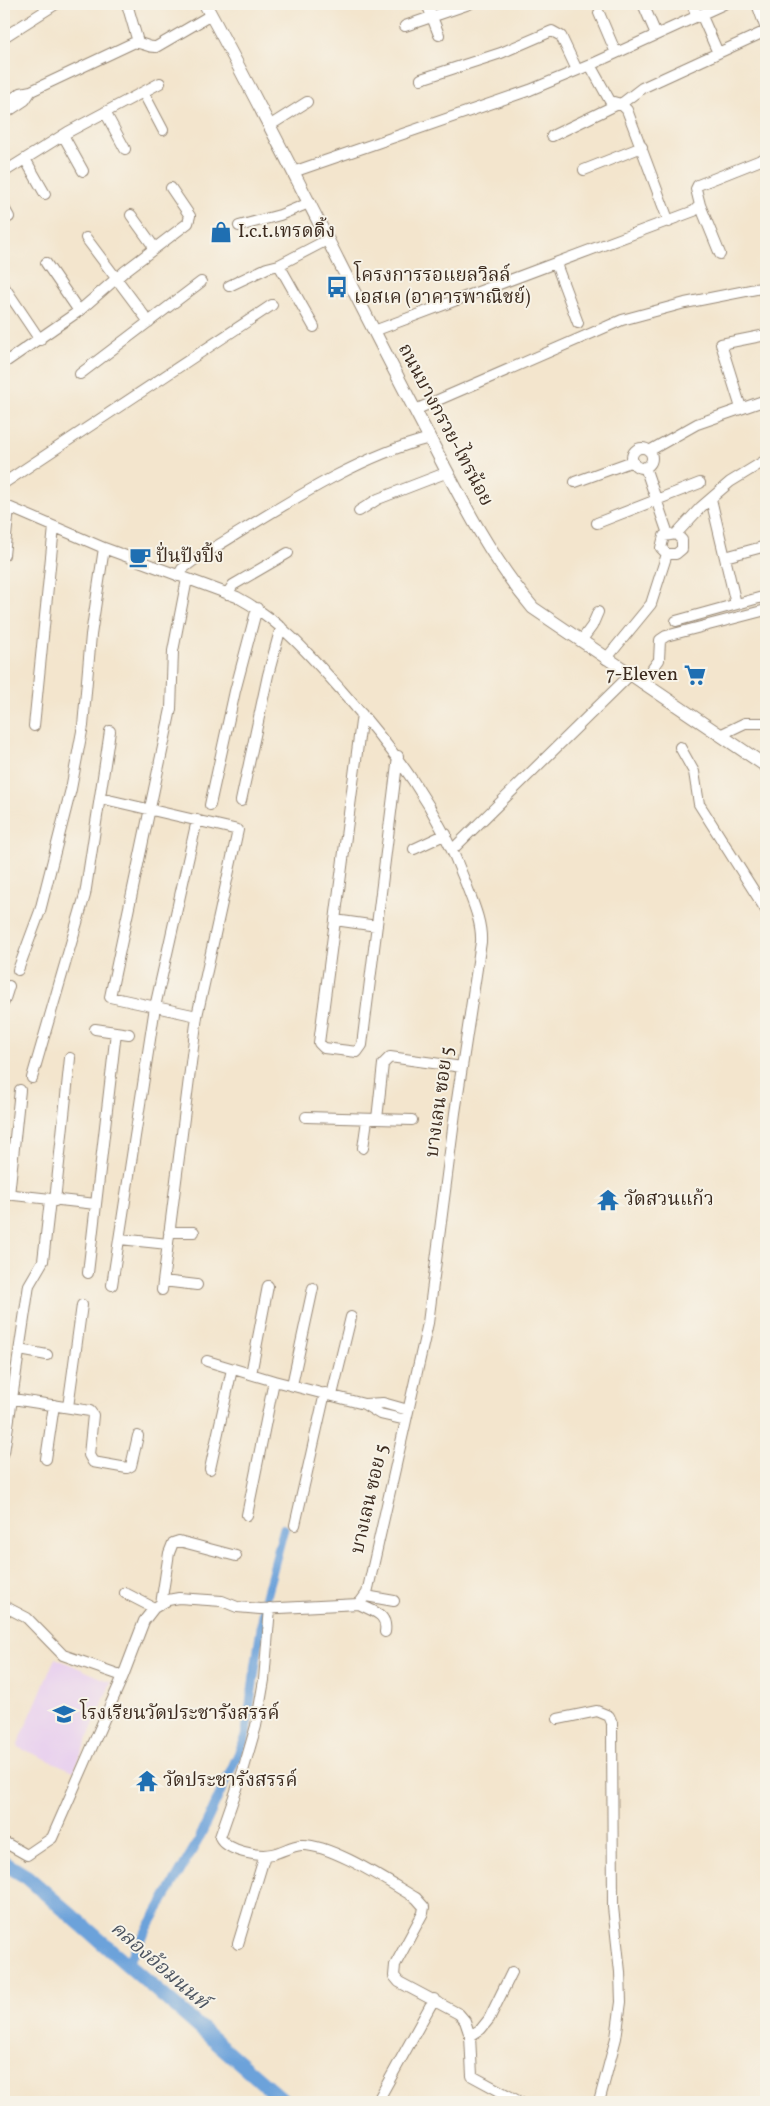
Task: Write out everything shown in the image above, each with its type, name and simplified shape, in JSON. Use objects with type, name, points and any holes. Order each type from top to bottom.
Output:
[{"type":"main road","name":"ถนนบางกรวย-ไทรน้อย","points":[[208,9],[415,410],[494,557],[512,583],[533,608],[766,766]]},
{"type":"street","points":[[4,37],[56,4]]},
{"type":"street","points":[[127,4],[138,42]]},
{"type":"street","points":[[428,4],[439,35]]},
{"type":"street","points":[[405,26],[469,4]]},
{"type":"street","points":[[643,4],[656,34]]},
{"type":"street","points":[[692,4],[718,53]]},
{"type":"street","points":[[293,172],[530,90],[724,4]]},
{"type":"street","points":[[552,136],[619,104],[642,88],[766,30],[756,4]]},
{"type":"street","points":[[4,104],[21,93],[31,91],[138,42],[156,47],[208,9]]},
{"type":"street","points":[[599,13],[616,53]]},
{"type":"street","points":[[421,78],[501,53],[552,31],[561,36],[577,70]]},
{"type":"street","points":[[590,65],[610,101],[619,104],[627,110],[669,222]]},
{"type":"street","points":[[4,172],[62,135],[160,83]]},
{"type":"street","points":[[4,114],[25,100],[31,91]]},
{"type":"street","points":[[143,92],[163,130]]},
{"type":"street","points":[[269,126],[307,102]]},
{"type":"street","points":[[105,112],[124,149]]},
{"type":"street","points":[[62,135],[83,171]]},
{"type":"street","points":[[584,170],[642,147]]},
{"type":"street","points":[[720,254],[700,205],[696,189],[698,185],[766,158]]},
{"type":"street","points":[[25,159],[45,194]]},
{"type":"street","points":[[4,363],[79,312],[116,279],[188,223],[190,216],[170,188]]},
{"type":"street","points":[[239,226],[280,215],[308,203]]},
{"type":"street","points":[[374,331],[669,222],[694,211],[700,205]]},
{"type":"street","points":[[131,215],[154,248]]},
{"type":"street","points":[[86,238],[149,322]]},
{"type":"street","points":[[229,286],[267,268],[279,265],[328,240]]},
{"type":"street","points":[[46,264],[79,312]]},
{"type":"street","points":[[556,264],[578,323]]},
{"type":"street","points":[[279,265],[314,327]]},
{"type":"street","points":[[80,374],[201,282]]},
{"type":"street","points":[[415,410],[622,320],[685,303],[766,287]]},
{"type":"street","points":[[5,288],[40,340]]},
{"type":"street","points":[[4,483],[272,305]]},
{"type":"street","points":[[741,408],[721,344],[766,335]]},
{"type":"street","points":[[649,451],[651,462],[645,467],[638,466],[633,461],[633,453],[639,448],[649,451],[697,424],[766,400]]},
{"type":"street","points":[[197,1016],[110,997],[171,709],[173,652],[182,569],[197,558],[346,471],[405,445],[430,438]]},
{"type":"street","points":[[606,659],[651,604],[667,554],[661,544],[730,482],[766,460]]},
{"type":"street","points":[[575,482],[633,461]]},
{"type":"street","points":[[645,467],[656,500],[672,534],[682,540],[682,548],[676,554],[667,554]]},
{"type":"street","points":[[359,511],[378,499],[448,472]]},
{"type":"street","points":[[597,523],[700,483]]},
{"type":"street","points":[[711,499],[736,604]]},
{"type":"street","points":[[4,555],[6,507]]},
{"type":"street","name":"บางเลน ซอย 5","points":[[6,507],[257,608],[299,643],[398,756],[446,834],[482,932],[431,1304],[407,1415],[362,1600]]},
{"type":"street","points":[[34,726],[54,527]]},
{"type":"street","points":[[725,557],[766,546]]},
{"type":"street","points":[[18,970],[40,911],[71,789],[83,726],[91,635],[104,548]]},
{"type":"street","points":[[226,594],[233,585],[288,553]]},
{"type":"street","points":[[676,622],[766,596]]},
{"type":"street","points":[[210,805],[235,691],[257,608]]},
{"type":"street","points":[[642,683],[659,660],[660,640],[666,636],[766,610]]},
{"type":"street","points":[[580,641],[592,626],[598,612]]},
{"type":"street","points":[[241,801],[268,674],[281,627]]},
{"type":"street","points":[[453,849],[630,675]]},
{"type":"street","points":[[362,714],[319,1043],[324,1048],[353,1052],[360,1049],[398,756]]},
{"type":"street","points":[[720,734],[744,723],[766,723]]},
{"type":"street","points":[[32,1078],[85,895],[110,731]]},
{"type":"street","points":[[680,747],[697,781],[696,796],[699,804],[766,910]]},
{"type":"street","points":[[100,798],[238,830],[197,1016],[162,1285],[197,1285]]},
{"type":"street","points":[[112,1285],[155,1007],[197,820]]},
{"type":"street","points":[[414,849],[446,834]]},
{"type":"street","points":[[335,920],[377,926]]},
{"type":"street","points":[[4,1002],[9,986]]},
{"type":"street","points":[[95,1029],[129,1034]]},
{"type":"street","points":[[88,1273],[116,1032]]},
{"type":"street","points":[[4,1452],[29,1285],[43,1261],[70,1058]]},
{"type":"street","points":[[363,1148],[372,1120],[383,1064],[386,1059],[398,1058],[462,1067]]},
{"type":"street","points":[[20,1090],[6,1194],[96,1204]]},
{"type":"street","points":[[306,1117],[412,1120]]},
{"type":"street","points":[[169,1232],[194,1232]]},
{"type":"street","points":[[120,1239],[168,1244]]},
{"type":"street","points":[[251,1374],[268,1286]]},
{"type":"street","points":[[292,1385],[313,1288]]},
{"type":"street","points":[[68,1407],[82,1305]]},
{"type":"street","points":[[295,1525],[328,1394],[351,1317]]},
{"type":"street","points":[[20,1350],[47,1355]]},
{"type":"street","points":[[207,1361],[274,1381],[364,1404],[380,1414],[407,1415]]},
{"type":"street","points":[[210,1469],[232,1369]]},
{"type":"street","points":[[246,1515],[274,1381]]},
{"type":"street","points":[[13,1399],[86,1409],[93,1415],[89,1455],[93,1462],[127,1468],[131,1466],[138,1436]]},
{"type":"street","points":[[46,1459],[54,1405]]},
{"type":"street","points":[[158,1606],[169,1553],[173,1543],[179,1541],[236,1556]]},
{"type":"street","points":[[125,1593],[158,1606]]},
{"type":"street","points":[[4,1842],[27,1855],[52,1838],[123,1676],[144,1621],[158,1606],[180,1598],[222,1601],[237,1607],[266,1609],[362,1600],[394,1601]]},
{"type":"street","points":[[362,1600],[383,1616],[386,1621],[386,1632]]},
{"type":"street","points":[[4,1606],[27,1618],[63,1655],[123,1676]]},
{"type":"street","points":[[266,1609],[264,1680],[256,1726],[243,1771],[220,1834],[222,1841],[254,1854],[265,1855],[292,1847],[310,1846],[337,1855],[416,1898],[424,1907],[423,1913],[395,1965],[394,1976],[399,1982],[459,2014],[469,2028],[472,2076],[520,2102]]},
{"type":"street","points":[[558,1719],[597,1711],[609,1716],[612,1723],[613,1907],[620,1972],[621,2002],[616,2038],[599,2102]]},
{"type":"street","points":[[238,1944],[265,1855]]},
{"type":"street","points":[[470,2036],[481,2029],[489,2019],[512,1972]]},
{"type":"street","points":[[380,2097],[434,1999]]},
{"type":"shaded area","name":"โรงเรียนวัดประชารังสรรค์","points":[[55,1658],[111,1682],[74,1771],[17,1747]]},
{"type":"waterway","points":[[127,1964],[199,1839],[245,1739],[265,1600],[284,1528]]},
{"type":"waterway","name":"คลองอ้อมนนท์","points":[[4,1863],[27,1877],[285,2102]]},
{"type":"place","name":"I.c.t.เทรดดิ้ง","points":[[221,232]]},
{"type":"place","name":"โครงการรอแยลวิลล์ เอสเค (อาคารพาณิชย์)","points":[[337,287]]},
{"type":"place","name":"ปั่นปังปิ้ง","points":[[140,557]]},
{"type":"place","name":"7-Eleven","points":[[695,675]]},
{"type":"place","name":"วัดสวนแก้ว","points":[[608,1200]]},
{"type":"place","name":"โรงเรียนวัดประชารังสรรค์","points":[[64,1714]]},
{"type":"place","name":"วัดประชารังสรรค์","points":[[147,1781]]}]
